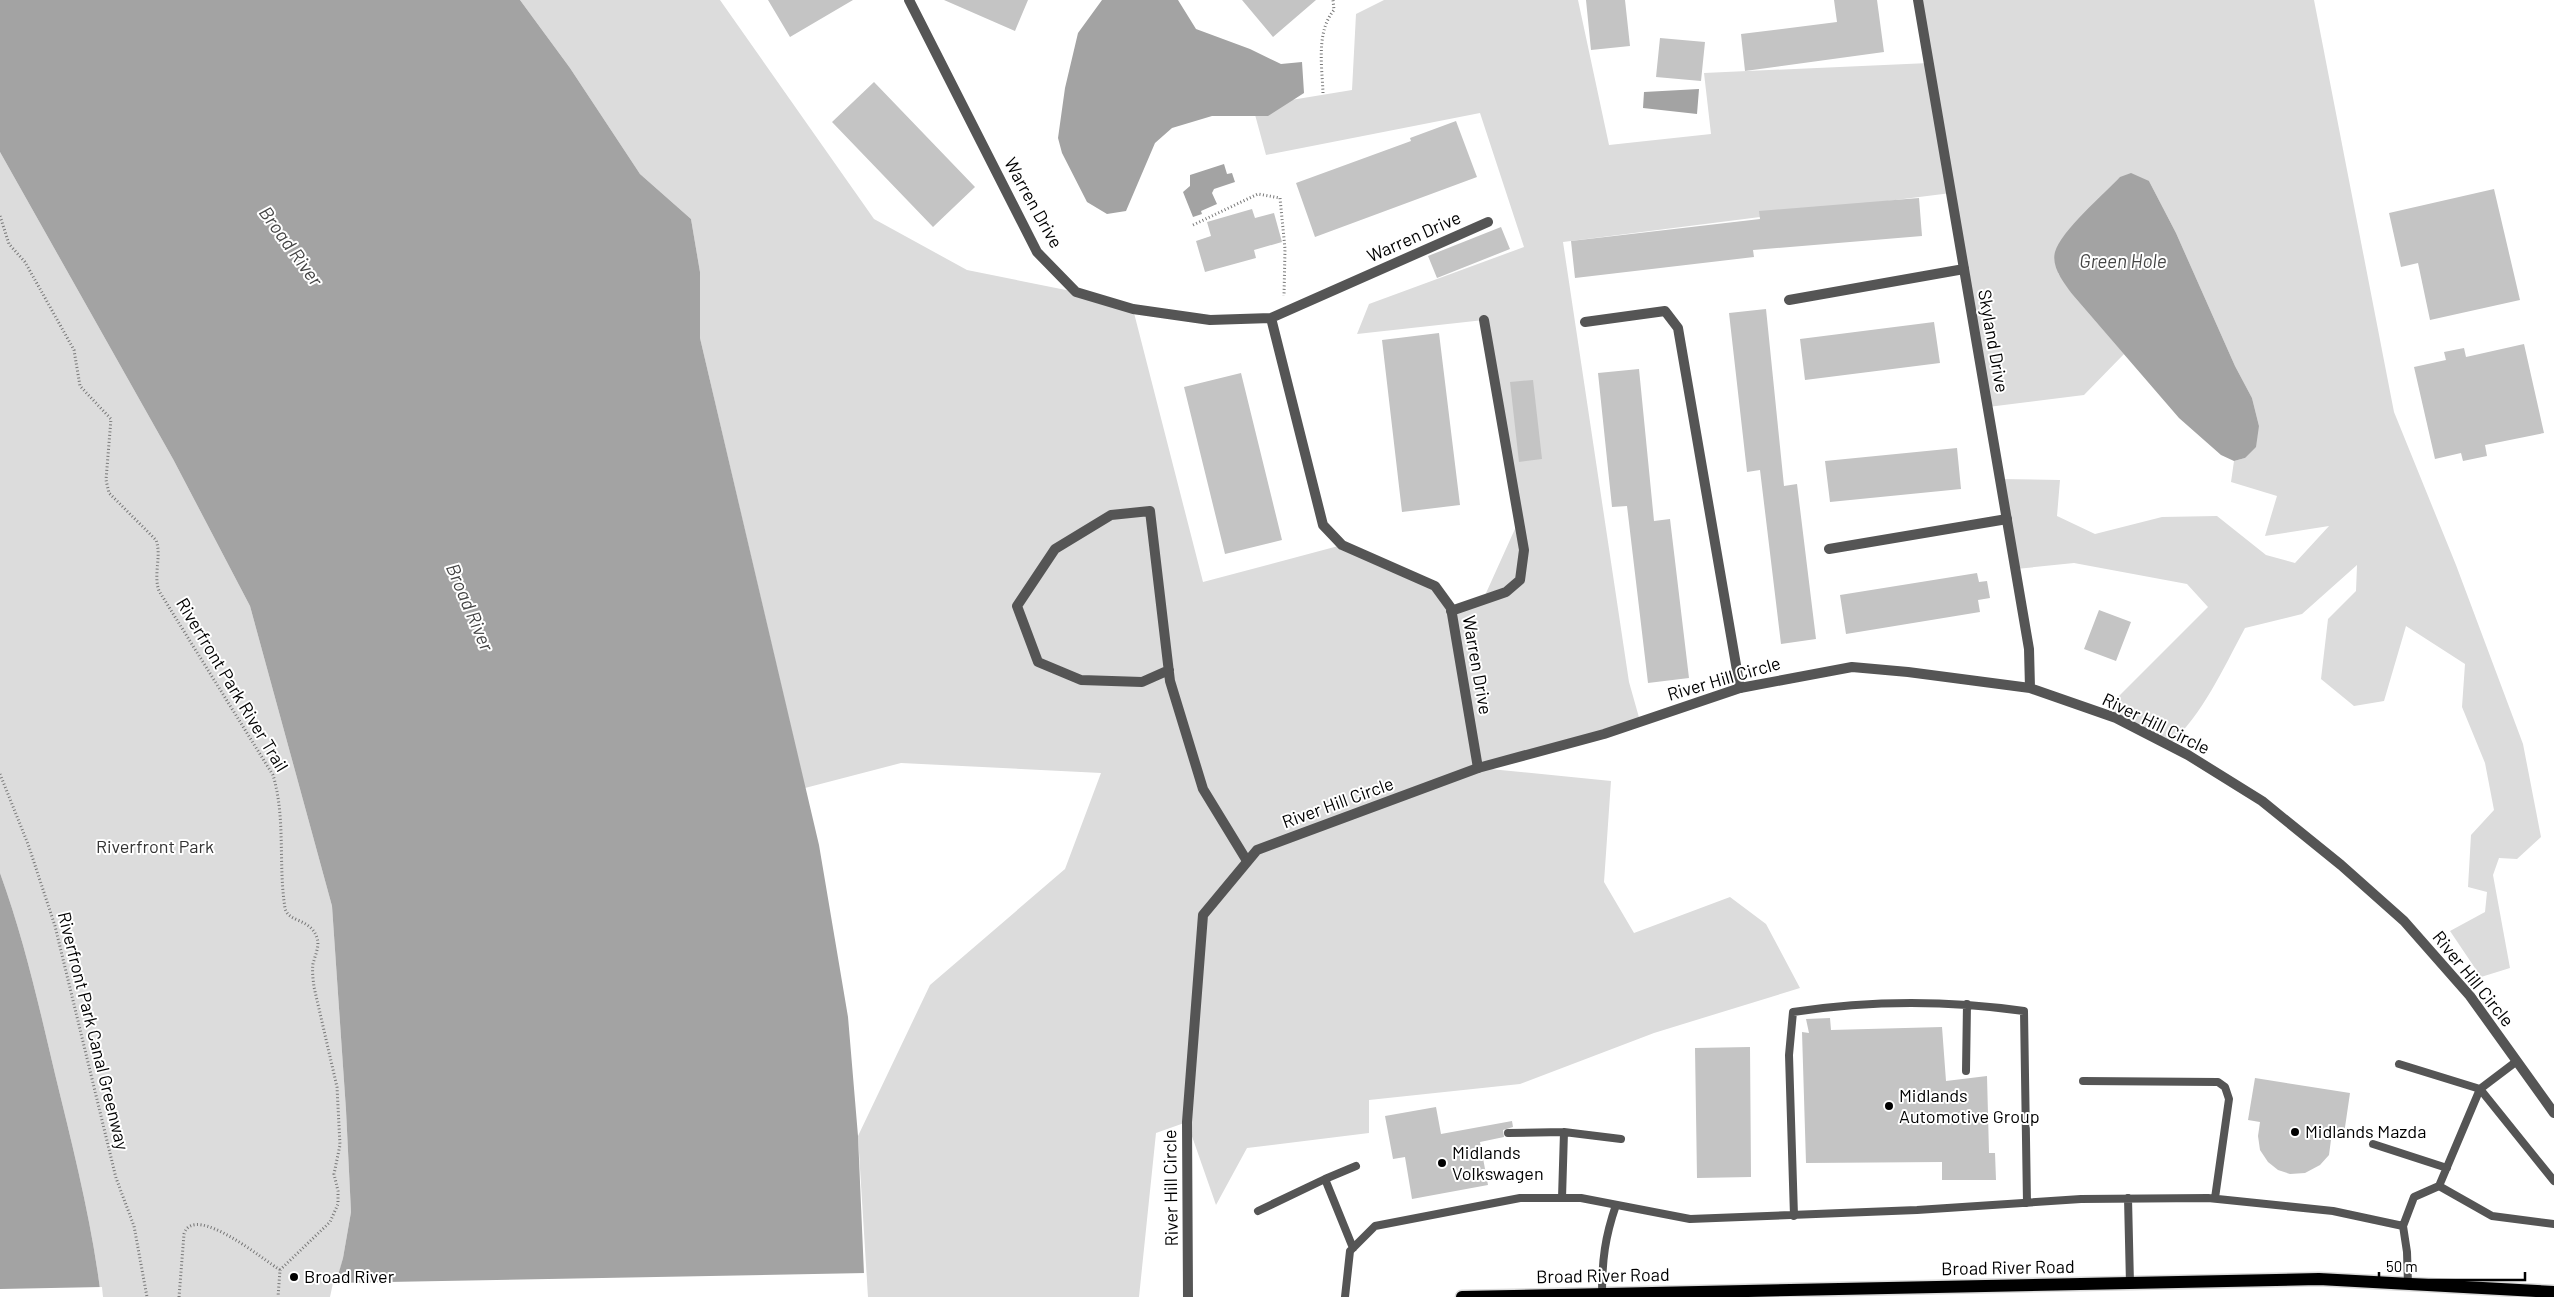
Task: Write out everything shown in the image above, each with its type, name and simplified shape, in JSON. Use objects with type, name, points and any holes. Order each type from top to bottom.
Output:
[{"type":"main road","name":"Broad River Road","points":[[1462,1297],[2319,1279],[2554,1292]]},
{"type":"street","name":"Warren Drive","points":[[909,0],[1037,252],[1076,292],[1133,309],[1210,320],[1271,318],[1488,222]]},
{"type":"street","name":"Skyland Drive","points":[[1918,0],[2029,649],[2030,688]]},
{"type":"street","points":[[1789,300],[1964,269]]},
{"type":"street","points":[[1585,322],[1665,311],[1678,328],[1740,688]]},
{"type":"street","name":"Warren Drive","points":[[1271,318],[1323,525],[1342,545],[1435,586],[1451,612],[1478,768]]},
{"type":"street","points":[[1451,612],[1506,592],[1520,580],[1524,550],[1484,320]]},
{"type":"street","points":[[1169,670],[1142,682],[1081,680],[1038,662],[1017,606],[1055,550],[1111,515],[1150,511],[1169,670],[1203,789],[1247,861]]},
{"type":"street","points":[[1829,549],[2007,518]]},
{"type":"street","name":"River Hill Circle","points":[[1188,1297],[1187,1122],[1203,915],[1257,850],[1478,768],[1604,734],[1740,688],[1852,667],[1908,672],[2030,688],[2116,718],[2188,755],[2262,802],[2341,865],[2404,921],[2470,996],[2554,1112]]},
{"type":"lane","points":[[1794,1216],[1789,1055],[1793,1012],[1835,1006],[1909,1001],[1967,1004],[2024,1011],[2027,1203]]},
{"type":"lane","points":[[1966,1071],[1967,1004]]},
{"type":"lane","points":[[2408,1284],[2407,1252],[2403,1226],[2414,1197],[2439,1186],[2480,1090],[2517,1061]]},
{"type":"lane","points":[[2399,1064],[2480,1090],[2554,1181]]},
{"type":"lane","points":[[2083,1082],[2218,1082],[2225,1087],[2228,1099],[2214,1198]]},
{"type":"lane","points":[[1562,1198],[1564,1132]]},
{"type":"lane","points":[[1508,1133],[1564,1132],[1620,1139]]},
{"type":"lane","points":[[2374,1144],[2446,1168]]},
{"type":"lane","points":[[1258,1211],[1356,1166]]},
{"type":"lane","points":[[1325,1179],[1353,1248]]},
{"type":"lane","points":[[2439,1186],[2492,1216],[2554,1224]]},
{"type":"lane","points":[[1345,1297],[1350,1251],[1375,1226],[1520,1198],[1581,1198],[1690,1219],[1794,1216],[2128,1198],[2214,1198],[2333,1211],[2403,1226]]},
{"type":"lane","points":[[2128,1198],[2130,1284]]},
{"type":"lane","points":[[1602,1294],[1602,1263],[1605,1239],[1616,1205]]},
{"type":"path","points":[[1323,93],[1322,39],[1329,16],[1334,10],[1333,0]]},
{"type":"path","points":[[1193,225],[1258,194],[1280,198],[1285,249],[1284,312]]},
{"type":"path","name":"Riverfront Park River Trail","points":[[0,216],[9,244],[25,262],[74,350],[80,386],[111,419],[106,480],[109,493],[156,540],[158,546],[156,575],[159,591],[273,775],[278,792],[285,909],[290,917],[309,925],[317,939],[312,971],[314,987],[338,1087],[340,1145],[334,1174],[338,1192],[338,1204],[330,1222],[280,1270]]},
{"type":"path","name":"Riverfront Park Canal Greenway","points":[[0,774],[28,844],[55,926],[116,1178],[137,1239],[147,1297]]},
{"type":"path","points":[[179,1297],[184,1234],[187,1228],[193,1225],[217,1228],[280,1270],[278,1297]]},
{"type":"green space","points":[[520,0],[720,0],[874,219],[967,270],[1076,292],[1133,309],[1203,582],[1342,545],[1435,586],[1451,608],[1482,602],[1519,520],[1484,320],[1357,334],[1369,304],[1524,247],[1480,113],[1266,155],[1254,111],[1285,101],[1352,90],[1356,14],[1384,0],[1578,0],[1609,145],[1711,134],[1704,73],[1929,63],[1918,0],[2314,0],[2394,412],[2456,565],[2523,744],[2541,837],[2517,859],[2499,858],[2493,875],[2510,968],[2481,977],[2450,931],[2485,912],[2487,892],[2468,887],[2471,835],[2494,810],[2485,763],[2462,707],[2465,664],[2406,626],[2384,701],[2354,706],[2321,679],[2328,619],[2356,591],[2357,565],[2302,614],[2245,628],[2202,705],[2181,733],[2169,745],[2116,718],[2109,706],[2208,607],[2187,584],[2074,563],[2016,569],[2000,479],[2060,480],[2057,516],[2095,534],[2162,517],[2217,516],[2266,555],[2295,563],[2329,526],[2265,536],[2277,496],[2231,482],[2234,461],[2245,458],[2259,426],[2252,398],[2235,366],[2176,233],[2149,181],[2058,273],[2072,294],[2124,354],[2084,395],[1988,407],[1951,193],[1563,242],[1629,682],[1640,721],[1480,768],[1611,781],[1604,882],[1634,933],[1730,897],[1766,924],[1800,988],[1654,1033],[1520,1084],[1369,1100],[1369,1133],[1247,1148],[1216,1205],[1187,1122],[1156,1133],[1139,1297],[868,1297],[858,1136],[930,985],[1065,869],[1101,773],[901,763],[805,788],[700,338],[700,272],[691,219],[640,174],[570,68]]},
{"type":"green space","name":"Riverfront Park","points":[[0,152],[173,459],[250,606],[332,906],[351,1212],[343,1258],[333,1297],[101,1297],[87,1213],[69,1130],[30,973],[0,873]]},
{"type":"water","points":[[0,0],[520,0],[570,68],[640,174],[691,219],[700,272],[700,338],[819,845],[848,1017],[858,1136],[865,1297],[333,1293],[343,1258],[351,1212],[332,906],[250,606],[173,459],[0,152]]},
{"type":"water","points":[[1102,0],[1178,0],[1196,29],[1250,49],[1281,64],[1302,62],[1304,93],[1268,116],[1212,116],[1172,128],[1155,143],[1126,211],[1107,214],[1087,202],[1062,153],[1058,138],[1065,88],[1078,33]]},
{"type":"water","points":[[1699,89],[1697,114],[1643,108],[1644,92]]},
{"type":"water","points":[[1224,164],[1227,174],[1232,173],[1235,182],[1214,189],[1212,193],[1217,204],[1201,211],[1202,214],[1193,217],[1183,192],[1190,186],[1190,175]]},
{"type":"water","name":"Green Hole","points":[[2131,173],[2149,181],[2176,233],[2235,366],[2252,398],[2259,426],[2256,447],[2245,458],[2234,461],[2221,455],[2179,418],[2072,294],[2057,269],[2054,258],[2055,252],[2065,234],[2120,177]]},
{"type":"water","points":[[0,873],[30,973],[69,1130],[87,1213],[101,1297],[0,1297]]},
{"type":"pier","points":[[866,1273],[867,1297],[330,1297],[333,1283]]},
{"type":"pier","points":[[102,1287],[103,1297],[0,1297],[0,1289]]},
{"type":"building","points":[[768,0],[853,0],[790,37]]},
{"type":"building","points":[[944,0],[1028,0],[1015,31]]},
{"type":"building","points":[[1242,0],[1316,0],[1273,37]]},
{"type":"building","points":[[1586,0],[1625,0],[1630,46],[1591,50]]},
{"type":"building","points":[[1834,0],[1877,0],[1884,52],[1745,71],[1741,34],[1837,22]]},
{"type":"building","points":[[1660,38],[1705,42],[1701,81],[1656,77]]},
{"type":"building","points":[[874,82],[975,187],[933,227],[832,122]]},
{"type":"building","points":[[1456,121],[1477,177],[1315,237],[1296,183],[1411,141],[1410,138]]},
{"type":"building","points":[[2494,189],[2520,300],[2430,320],[2418,263],[2401,267],[2389,213]]},
{"type":"building","points":[[1919,198],[1922,236],[1753,250],[1754,257],[1575,278],[1571,241],[1760,219],[1759,211]]},
{"type":"building","points":[[1252,209],[1255,218],[1274,213],[1282,242],[1254,250],[1256,258],[1205,272],[1196,241],[1211,236],[1207,222]]},
{"type":"building","points":[[1501,227],[1510,249],[1437,278],[1428,256]]},
{"type":"building","points":[[1766,309],[1784,486],[1797,484],[1816,639],[1781,644],[1760,470],[1747,472],[1729,313]]},
{"type":"building","points":[[1934,322],[1940,363],[1805,380],[1800,339]]},
{"type":"building","points":[[1439,333],[1460,505],[1402,512],[1382,340]]},
{"type":"building","points":[[2524,344],[2544,433],[2485,445],[2487,456],[2463,461],[2461,453],[2435,459],[2414,367],[2446,360],[2444,352],[2464,348],[2466,357]]},
{"type":"building","points":[[1639,369],[1654,521],[1670,519],[1689,678],[1648,683],[1627,506],[1612,507],[1598,373]]},
{"type":"building","points":[[1241,373],[1282,540],[1225,554],[1184,387]]},
{"type":"building","points":[[1533,380],[1542,459],[1519,462],[1510,382]]},
{"type":"building","points":[[1957,448],[1961,489],[1830,502],[1825,461]]},
{"type":"building","points":[[1977,573],[1979,582],[1987,581],[1990,598],[1978,600],[1980,612],[1846,634],[1840,595]]},
{"type":"building","points":[[2099,610],[2131,622],[2116,661],[2084,649]]},
{"type":"building","points":[[1830,1018],[1831,1030],[1942,1027],[1946,1081],[1987,1076],[1989,1153],[1995,1153],[1996,1180],[1942,1180],[1942,1162],[1806,1163],[1802,1032],[1809,1033],[1806,1019]]},
{"type":"building","points":[[1750,1047],[1751,1177],[1697,1178],[1695,1048]]},
{"type":"building","points":[[2255,1078],[2350,1093],[2344,1134],[2332,1132],[2329,1155],[2320,1165],[2305,1173],[2290,1174],[2278,1170],[2268,1162],[2260,1150],[2258,1136],[2260,1122],[2248,1120]]},
{"type":"building","points":[[1436,1107],[1441,1134],[1512,1121],[1513,1127],[1503,1130],[1504,1137],[1480,1142],[1488,1185],[1412,1199],[1405,1157],[1393,1159],[1385,1116]]},
{"type":"place","name":"Midlands Automotive Group","points":[[1889,1106]]},
{"type":"place","name":"Midlands Mazda","points":[[2295,1132]]},
{"type":"place","name":"Midlands Volkswagen","points":[[1442,1163]]},
{"type":"place","name":"Broad River","points":[[294,1277]]}]
